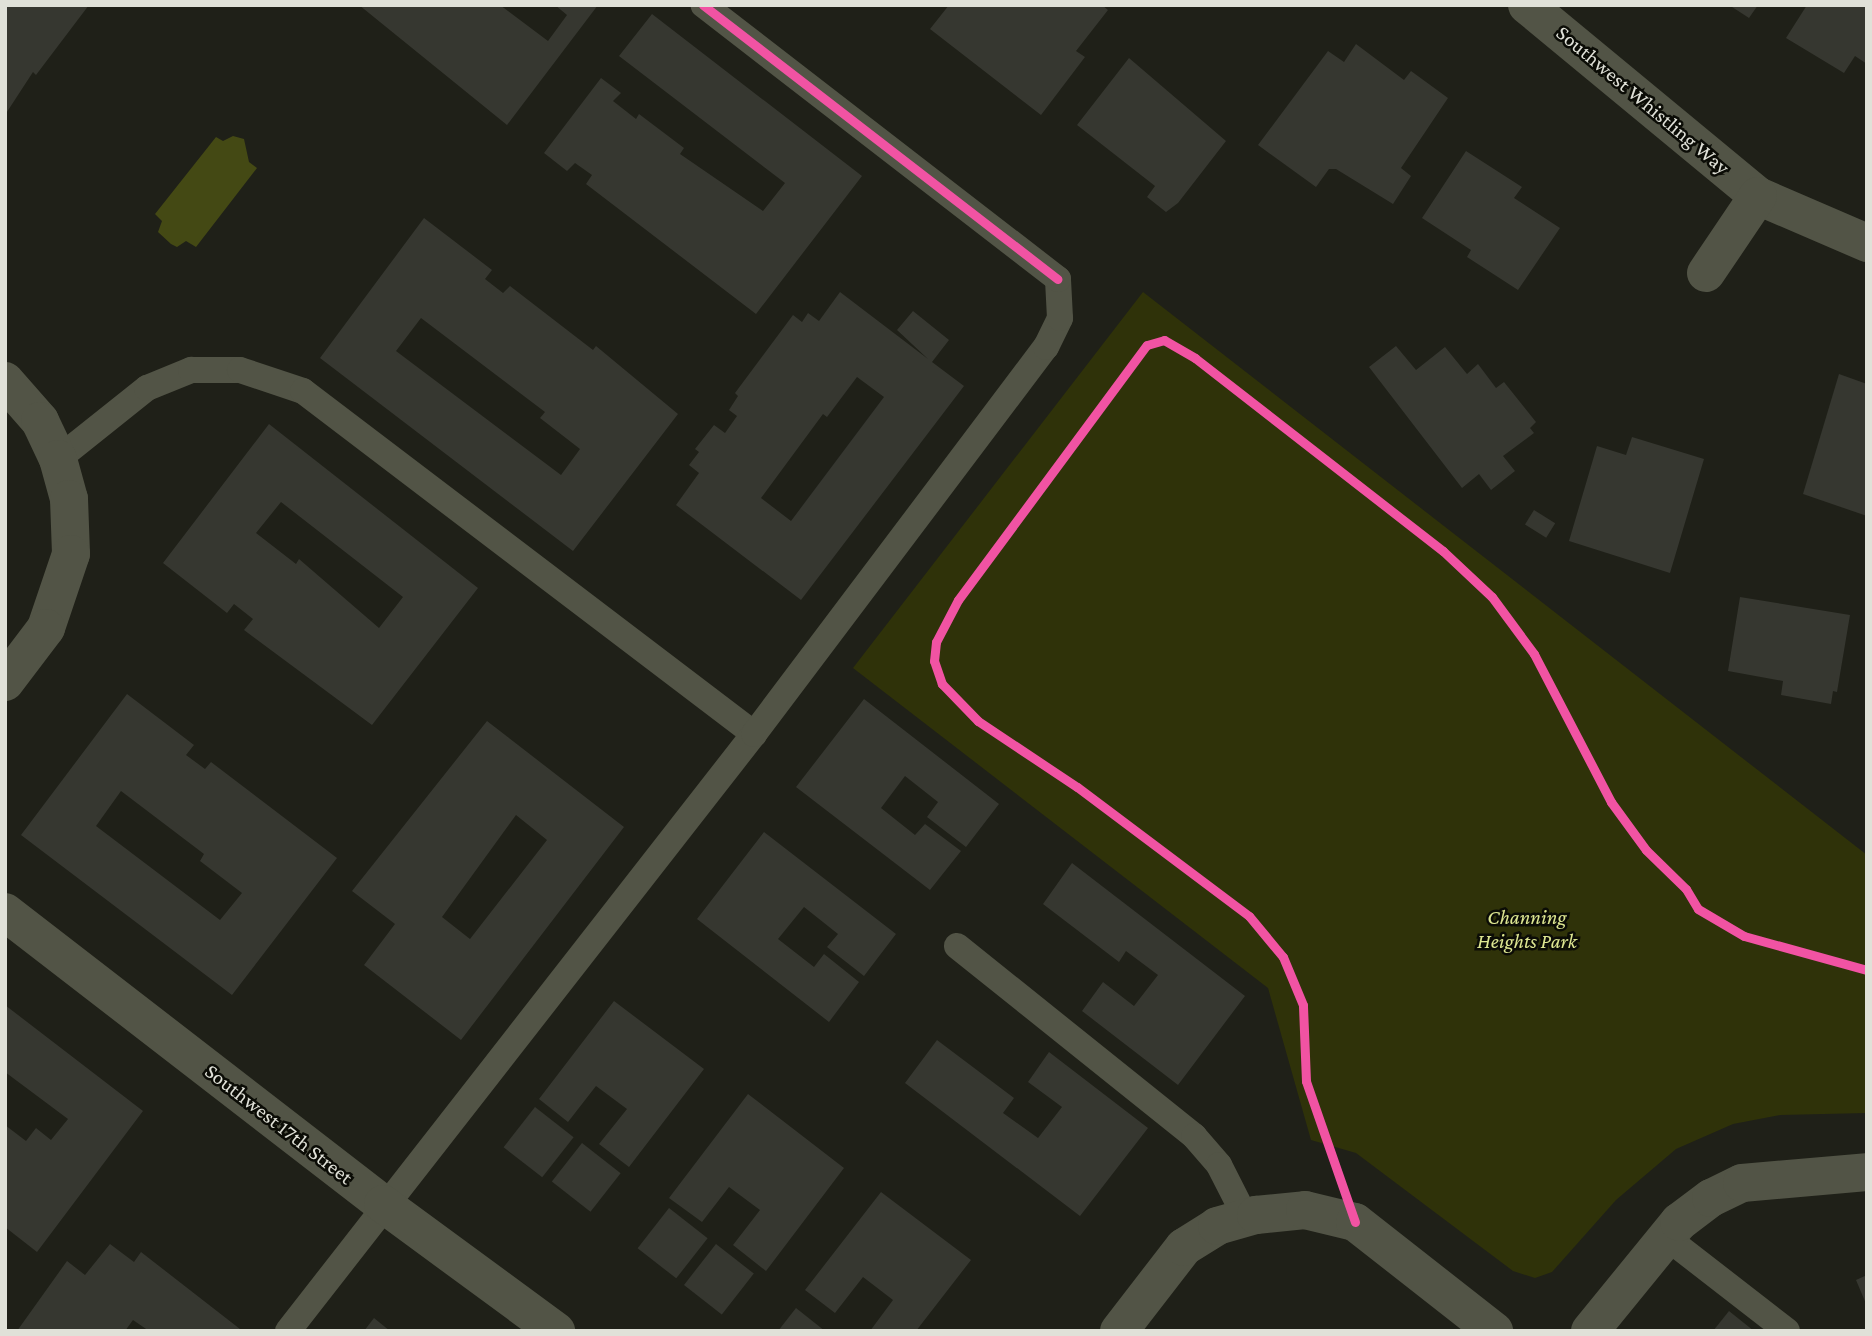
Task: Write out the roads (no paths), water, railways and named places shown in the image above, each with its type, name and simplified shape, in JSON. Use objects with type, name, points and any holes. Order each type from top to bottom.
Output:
[{"type":"street","name":"Southwest Whistling Way","points":[[1527,5],[1758,196],[1867,243]]},
{"type":"street","points":[[1706,273],[1758,196]]},
{"type":"street","points":[[5,381],[40,421],[58,459],[69,499],[71,554],[62,592],[46,628],[5,682]]},
{"type":"street","name":"Southwest 17th Street","points":[[5,912],[383,1204],[556,1331]]},
{"type":"street","points":[[1590,1331],[1666,1237],[1711,1198],[1742,1183],[1867,1172]]},
{"type":"street","points":[[1119,1331],[1184,1247],[1217,1226],[1245,1217],[1305,1209],[1355,1222],[1494,1331]]},
{"type":"lane","points":[[288,1331],[383,1204],[754,734],[1046,347],[1060,318],[1058,279],[703,5]]},
{"type":"lane","points":[[58,459],[147,388],[191,370],[240,370],[303,391],[754,734]]},
{"type":"lane","points":[[957,946],[1194,1136],[1219,1165],[1245,1217]]},
{"type":"lane","points":[[1666,1237],[1787,1331]]},
{"type":"park label","name":"Channing Heights Park","points":[[1527,929]]}]
